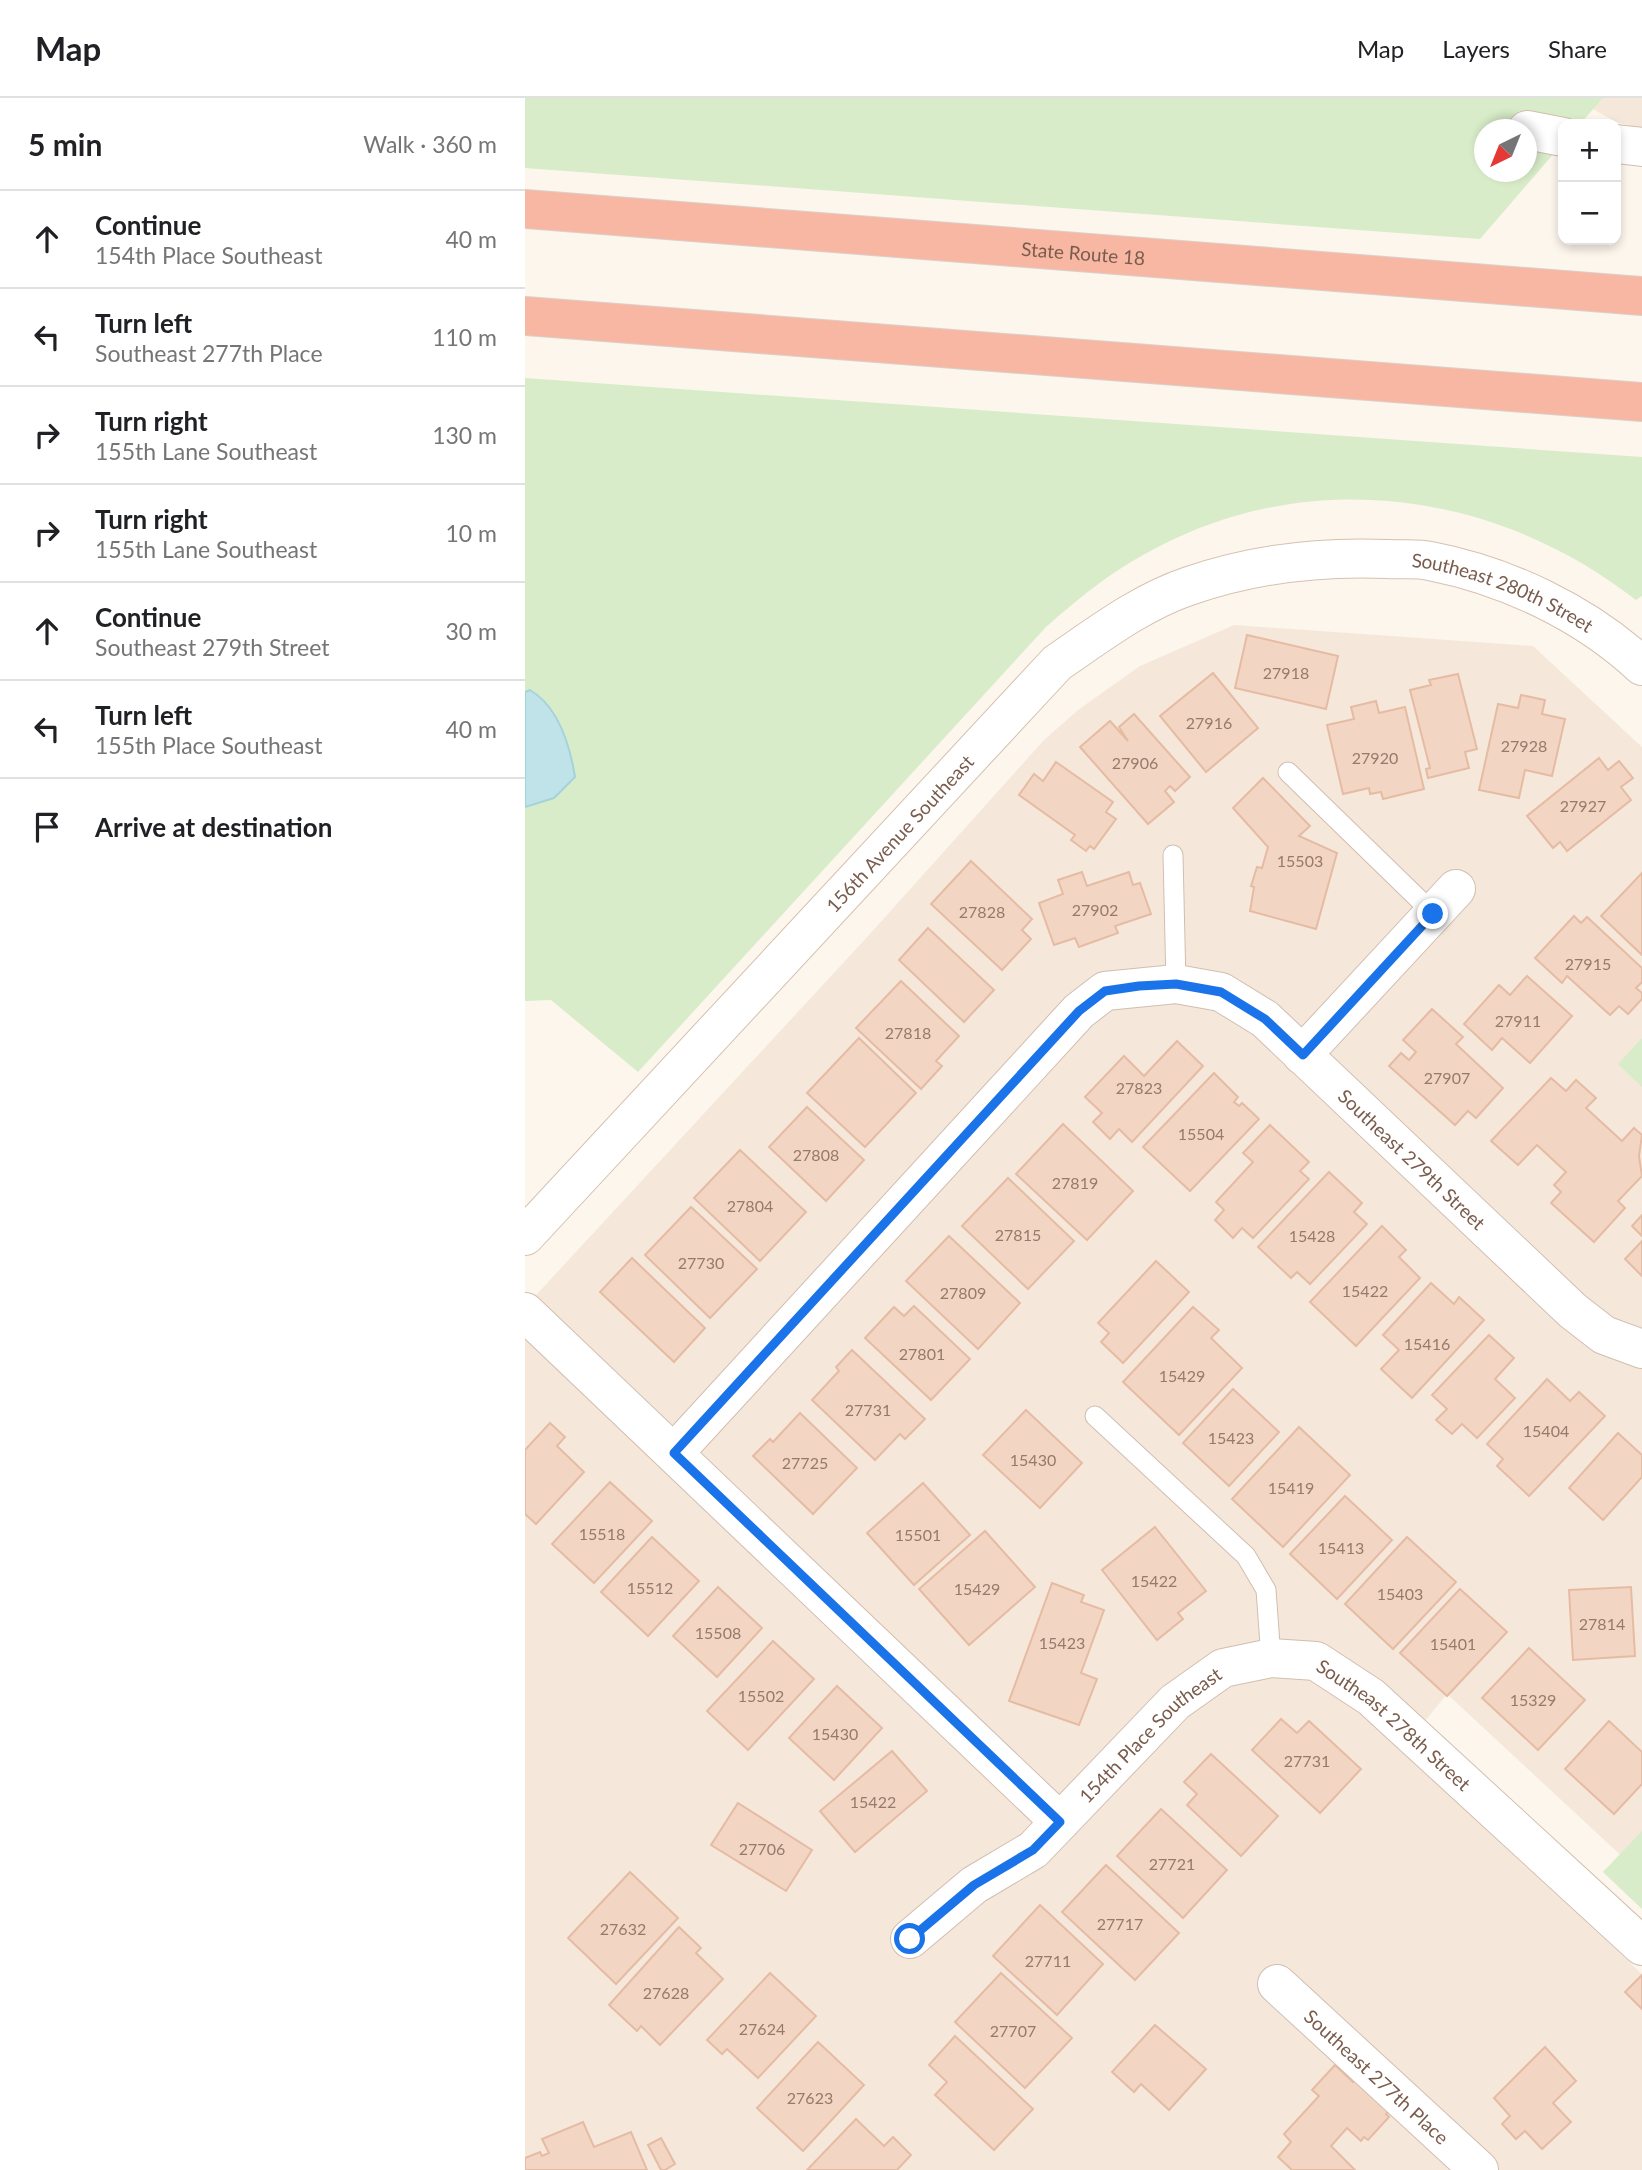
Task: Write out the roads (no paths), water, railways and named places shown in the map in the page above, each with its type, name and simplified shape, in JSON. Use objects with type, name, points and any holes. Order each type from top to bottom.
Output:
[{"type":"highway","name":"State Route 18","points":[[525,209],[1642,296]]},
{"type":"highway","points":[[525,316],[1642,402]]},
{"type":"street","points":[[1537,130],[1558,136]]},
{"type":"street","points":[[1621,145],[1642,147]]},
{"type":"street","name":"Southeast 280th Street","points":[[1349,557],[1429,561],[1492,579],[1561,607],[1642,666]]},
{"type":"street","name":"156th Avenue Southeast","points":[[525,1236],[1056,663],[1112,625],[1188,586],[1268,565],[1349,557]]},
{"type":"street","points":[[1303,1055],[1445,901]]},
{"type":"street","name":"Southeast 279th Street","points":[[674,1453],[1079,1011],[1105,991],[1176,984],[1221,992],[1265,1019],[1573,1311],[1604,1335],[1642,1349]]},
{"type":"street","points":[[525,1312],[1060,1822]]},
{"type":"street","name":"154th Place Southeast","points":[[910,1939],[974,1885],[1033,1850],[1175,1702],[1223,1668],[1271,1658]]},
{"type":"street","name":"Southeast 278th Street","points":[[1271,1658],[1316,1661],[1371,1696],[1642,1946]]},
{"type":"street","name":"Southeast 277th Place","points":[[1277,1984],[1479,2170]]},
{"type":"lane","points":[[1288,772],[1445,901]]},
{"type":"lane","points":[[1173,855],[1176,984]]},
{"type":"lane","points":[[1095,1416],[1247,1556],[1266,1590],[1271,1658]]},
{"type":"water","points":[[530,690],[549,706],[556,717],[566,740],[575,777],[554,798],[525,807],[525,692]]}]
